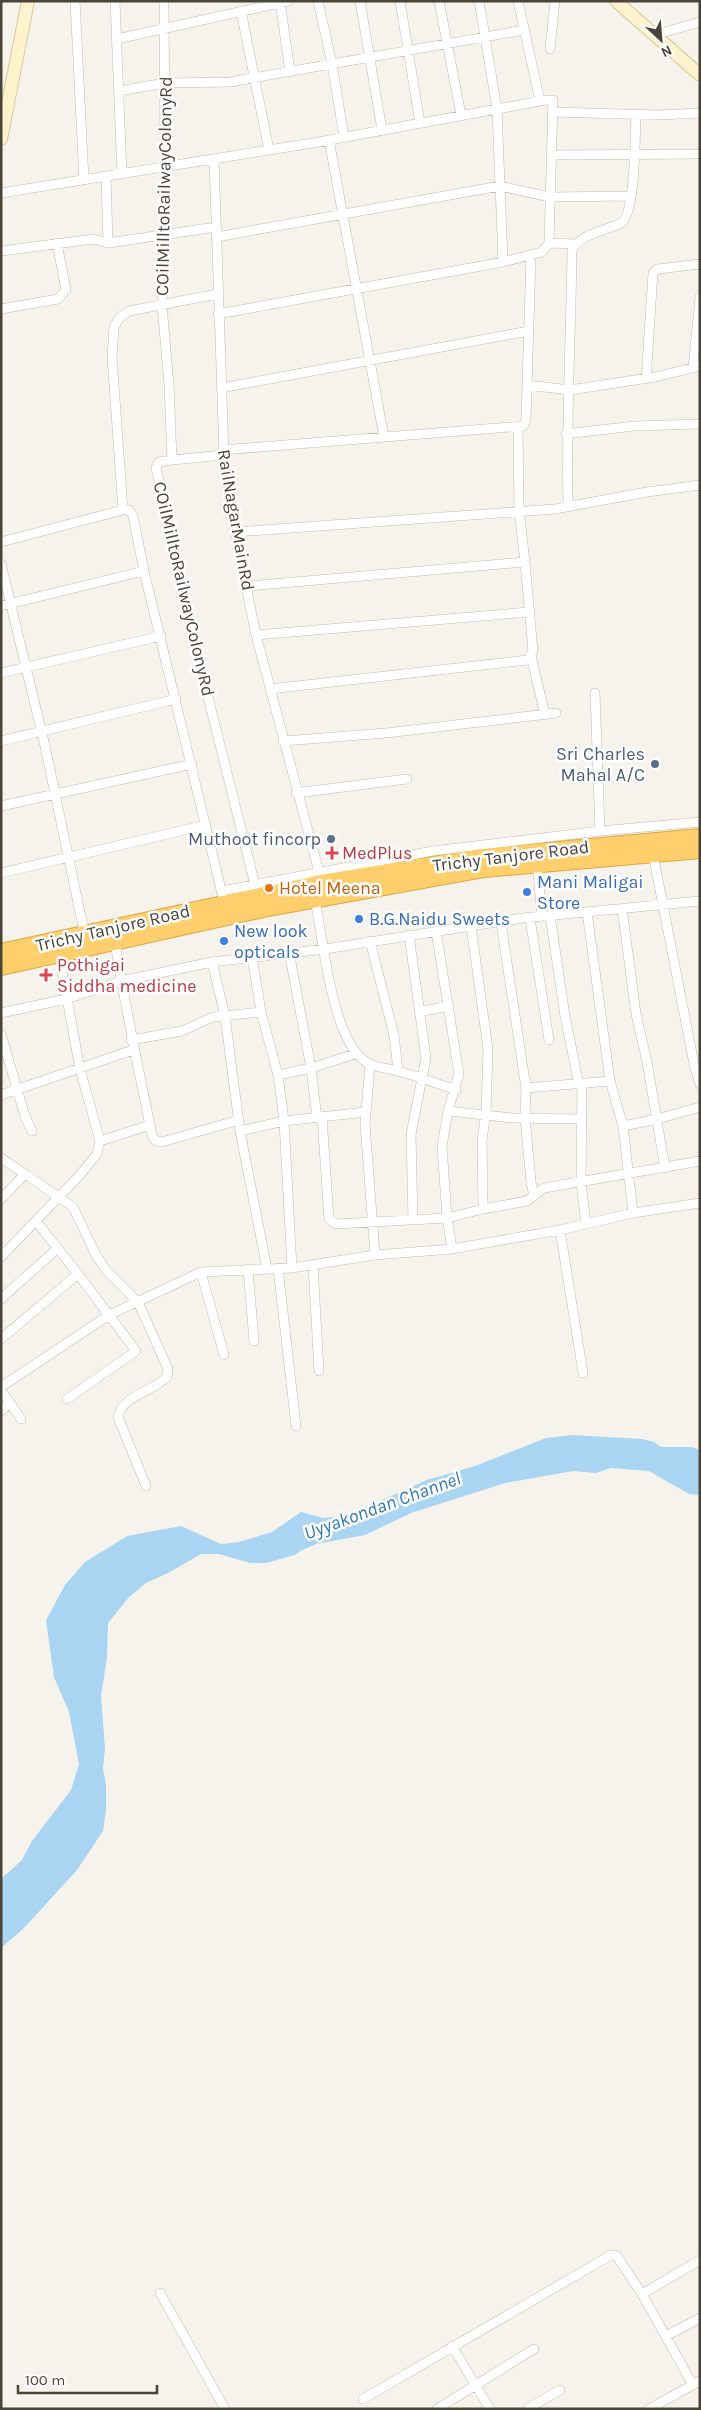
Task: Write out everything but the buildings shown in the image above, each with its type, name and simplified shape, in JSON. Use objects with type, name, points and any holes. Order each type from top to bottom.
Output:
[{"type":"highway","name":"Trichy Tanjore Road","points":[[1,952],[84,936],[223,897],[482,857],[700,837]]},
{"type":"highway","name":"Trichy Tanjore Road","points":[[1,967],[59,956],[114,942],[315,899],[484,869],[700,850]]},
{"type":"street","points":[[1,139],[5,101],[28,1]]},
{"type":"street","points":[[75,1],[84,180]]},
{"type":"street","points":[[115,1],[122,174]]},
{"type":"street","name":"COilMilltoRailwayColonyRd","points":[[164,1],[166,167],[162,304],[169,385],[172,460],[158,462],[156,468],[190,625],[254,885]]},
{"type":"street","points":[[318,1],[332,64],[344,137]]},
{"type":"street","points":[[360,1],[382,130]]},
{"type":"street","points":[[400,1],[420,123]]},
{"type":"street","points":[[439,1],[460,116]]},
{"type":"street","points":[[479,1],[497,109],[503,262]]},
{"type":"street","points":[[518,1],[540,101]]},
{"type":"street","points":[[550,49],[555,1]]},
{"type":"street","points":[[616,1],[654,35],[697,69]]},
{"type":"street","points":[[117,39],[283,2],[290,72]]},
{"type":"street","points":[[241,11],[269,150]]},
{"type":"street","points":[[654,35],[700,22]]},
{"type":"street","points":[[119,91],[165,84],[230,82],[524,30]]},
{"type":"street","points":[[1,192],[214,160],[553,100],[549,243],[542,252],[503,262],[218,314]]},
{"type":"street","points":[[552,112],[700,113]]},
{"type":"street","points":[[549,243],[575,244],[625,220],[629,212],[631,196],[636,114]]},
{"type":"street","points":[[329,140],[384,437]]},
{"type":"street","points":[[551,155],[700,154]]},
{"type":"street","name":"RailNagarMainRd","points":[[214,160],[223,452],[235,532],[256,635],[296,793],[319,872]]},
{"type":"street","points":[[106,176],[108,243]]},
{"type":"street","points":[[216,237],[500,186],[550,197],[631,196]]},
{"type":"street","points":[[1,251],[94,239],[108,243],[216,227]]},
{"type":"street","points":[[1,309],[58,299],[64,296],[66,290],[57,243]]},
{"type":"street","points":[[568,506],[566,434],[570,390],[572,250],[575,244]]},
{"type":"street","points":[[172,460],[223,452],[523,426],[526,420],[531,255]]},
{"type":"street","points":[[646,378],[653,273],[658,269],[700,264]]},
{"type":"street","points":[[122,510],[112,358],[114,327],[119,318],[129,310],[217,294]]},
{"type":"street","points":[[527,385],[570,390],[646,378],[696,367],[700,297]]},
{"type":"street","points":[[221,388],[529,331]]},
{"type":"street","points":[[566,434],[634,426],[700,424]]},
{"type":"street","points":[[270,690],[524,662],[531,656],[533,651],[530,612],[519,510],[518,426]]},
{"type":"street","points":[[235,532],[568,506],[700,485]]},
{"type":"street","points":[[1,542],[122,510],[129,510],[133,516],[144,571],[223,897],[254,885],[433,851],[600,831],[700,822]]},
{"type":"street","points":[[247,586],[525,562]]},
{"type":"street","points":[[1,564],[42,732],[84,936]]},
{"type":"street","points":[[1,606],[144,571]]},
{"type":"street","points":[[256,635],[530,612]]},
{"type":"street","points":[[1,673],[161,636]]},
{"type":"street","points":[[531,656],[545,715]]},
{"type":"street","points":[[595,694],[600,831]]},
{"type":"street","points":[[1,742],[176,699]]},
{"type":"street","points":[[283,741],[556,714]]},
{"type":"street","points":[[1,806],[192,764]]},
{"type":"street","points":[[296,793],[407,779]]},
{"type":"street","points":[[1,873],[206,825]]},
{"type":"street","points":[[653,854],[694,1064],[700,1084]]},
{"type":"street","points":[[538,864],[565,1016],[580,1085],[582,1119],[581,1183],[586,1224]]},
{"type":"street","points":[[315,899],[334,1002],[343,1032],[355,1054],[370,1065],[398,1071],[456,1090]]},
{"type":"street","points":[[1,1013],[66,999],[121,981],[212,962],[325,948],[546,916],[700,901]]},
{"type":"street","points":[[622,908],[636,1014],[665,1168]]},
{"type":"street","points":[[587,912],[610,1081],[623,1126],[627,1174],[633,1213]]},
{"type":"street","points":[[530,918],[549,1040]]},
{"type":"street","points":[[501,922],[526,1088],[525,1118],[530,1182],[534,1196]]},
{"type":"street","points":[[470,926],[488,1048],[482,1140],[483,1208]]},
{"type":"street","points":[[436,931],[459,1074],[456,1090],[448,1111],[442,1146],[447,1218],[452,1248]]},
{"type":"street","points":[[409,935],[426,1058],[411,1134],[413,1220]]},
{"type":"street","points":[[370,940],[394,1035],[398,1071]]},
{"type":"street","points":[[114,942],[131,1040],[152,1136],[156,1141],[162,1142],[239,1120]]},
{"type":"street","points":[[289,952],[320,1117],[329,1219],[336,1224],[447,1218],[483,1208],[514,1204],[531,1199],[544,1188],[700,1162]]},
{"type":"street","points":[[1,1257],[59,1197],[97,1154],[100,1141],[80,1069],[59,956]]},
{"type":"street","points":[[252,957],[260,1012],[278,1075],[284,1122],[292,1268]]},
{"type":"street","points":[[212,962],[225,1016],[240,1131],[267,1269]]},
{"type":"street","points":[[419,1012],[449,1006]]},
{"type":"street","points":[[131,1040],[182,1031],[207,1018],[260,1012]]},
{"type":"street","points":[[1,1034],[17,1090],[32,1131]]},
{"type":"street","points":[[1,1095],[133,1050]]},
{"type":"street","points":[[278,1075],[311,1068],[355,1054]]},
{"type":"street","points":[[370,1065],[366,1112],[371,1222],[375,1256]]},
{"type":"street","points":[[526,1088],[610,1081]]},
{"type":"street","points":[[623,1126],[700,1107]]},
{"type":"street","points":[[448,1111],[525,1118],[582,1119]]},
{"type":"street","points":[[240,1131],[284,1122],[366,1112]]},
{"type":"street","points":[[100,1141],[150,1124]]},
{"type":"street","points":[[1,1158],[73,1207],[96,1255],[106,1270],[138,1302],[168,1369],[167,1378],[160,1385],[125,1402],[118,1417],[146,1486]]},
{"type":"street","points":[[1,1200],[25,1174]]},
{"type":"street","points":[[21,1419],[1,1388],[109,1315],[201,1272],[292,1268],[375,1256],[452,1248],[560,1230],[633,1213],[700,1203]]},
{"type":"street","points":[[36,1221],[136,1351],[67,1399]]},
{"type":"street","points":[[560,1230],[583,1372]]},
{"type":"street","points":[[1,1299],[58,1248]]},
{"type":"street","points":[[313,1265],[319,1371]]},
{"type":"street","points":[[278,1268],[296,1426]]},
{"type":"street","points":[[248,1270],[254,1341]]},
{"type":"street","points":[[201,1272],[224,1354]]},
{"type":"street","points":[[1,1340],[78,1274]]},
{"type":"street","points":[[1,1412],[10,1403]]},
{"type":"street","points":[[363,2399],[611,2255],[619,2257],[696,2383],[649,2409]]},
{"type":"street","points":[[642,2294],[700,2260]]},
{"type":"street","points":[[160,2292],[225,2409]]},
{"type":"street","points":[[666,2336],[700,2318]]},
{"type":"street","points":[[452,2346],[490,2409]]},
{"type":"street","points":[[437,2409],[474,2384],[534,2349]]},
{"type":"street","points":[[527,2409],[560,2390]]},
{"type":"water","name":"Uyyakondan Channel","points":[[573,1435],[642,1439],[654,1442],[661,1447],[692,1447],[700,1450],[700,1495],[689,1494],[649,1471],[611,1468],[596,1473],[573,1471],[505,1483],[411,1513],[365,1535],[316,1544],[295,1555],[266,1563],[250,1563],[219,1554],[201,1554],[146,1583],[129,1597],[108,1623],[107,1657],[101,1696],[105,1749],[103,1768],[106,1785],[106,1810],[103,1831],[77,1870],[25,1927],[1,1948],[1,1879],[22,1860],[32,1841],[71,1790],[79,1764],[69,1712],[54,1677],[46,1620],[65,1585],[85,1562],[127,1536],[181,1526],[221,1544],[239,1542],[272,1532],[301,1512],[323,1518],[345,1516],[427,1480],[475,1466],[546,1438]]},
{"type":"place","name":"Sri Charles Mahal A/C","points":[[655,764]]},
{"type":"place","name":"Muthoot fincorp","points":[[331,839]]},
{"type":"place","name":"MedPlus","points":[[332,853]]},
{"type":"place","name":"Hotel Meena","points":[[269,888]]},
{"type":"place","name":"Mani Maligai Store","points":[[527,892]]},
{"type":"place","name":"B.G.Naidu Sweets","points":[[359,919]]},
{"type":"place","name":"New look opticals","points":[[224,941]]},
{"type":"place","name":"Pothigai Siddha medicine","points":[[46,975]]}]
